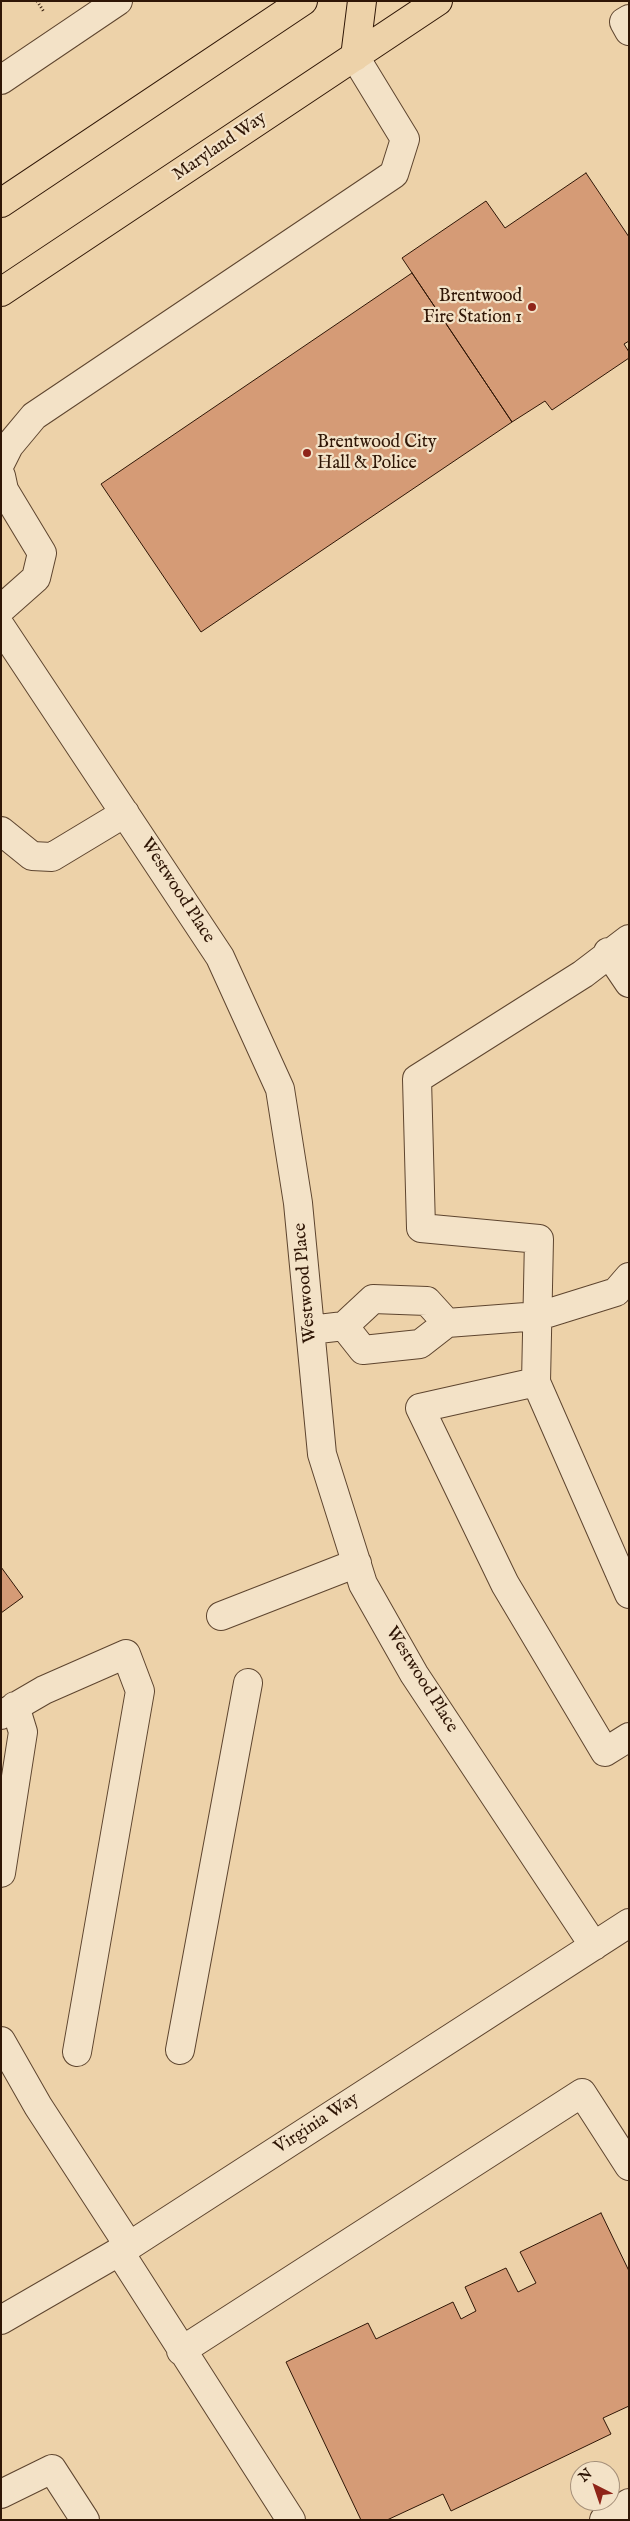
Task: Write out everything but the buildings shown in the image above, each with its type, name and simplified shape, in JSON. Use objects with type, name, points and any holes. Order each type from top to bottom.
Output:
[{"type":"main road","points":[[1,203],[302,1]]},
{"type":"main road","points":[[355,57],[362,1]]},
{"type":"main road","name":"Maryland Way","points":[[1,292],[438,1]]},
{"type":"street","points":[[1,80],[118,1]]},
{"type":"street","points":[[1,462],[9,446],[34,416],[394,174],[404,139],[355,57]]},
{"type":"street","points":[[1,476],[4,490],[42,553],[36,578],[1,609]]},
{"type":"street","name":"Westwood Place","points":[[1,627],[220,956],[280,1089],[298,1203],[322,1454],[363,1584],[414,1674],[594,1946]]},
{"type":"street","points":[[1,831],[32,856],[52,857],[126,813]]},
{"type":"street","points":[[629,983],[619,946],[583,974],[417,1079],[421,1228],[539,1239],[539,1316],[536,1382],[629,1594]]},
{"type":"street","points":[[344,1326],[363,1350],[420,1344],[446,1323],[539,1316],[616,1292],[629,1278]]},
{"type":"street","points":[[310,1330],[344,1326],[373,1299],[427,1301],[446,1323]]},
{"type":"street","points":[[536,1382],[420,1408],[504,1584],[605,1752],[629,1737]]},
{"type":"street","points":[[221,1616],[357,1563]]},
{"type":"street","points":[[1,1873],[23,1732],[8,1710],[126,1654],[140,1691],[77,2052]]},
{"type":"street","points":[[180,2050],[248,1683]]},
{"type":"street","name":"Virginia Way","points":[[1,2320],[124,2248],[629,1923]]},
{"type":"street","points":[[1,2041],[124,2248],[181,2351],[291,2520]]},
{"type":"street","points":[[181,2351],[582,2093],[629,2166]]},
{"type":"street","points":[[1,2494],[52,2469],[85,2520]]},
{"type":"street","points":[[604,2520],[629,2503]]},
{"type":"place","name":"Brentwood Fire Station 1","points":[[532,307]]},
{"type":"place","name":"Brentwood City Hall & Police","points":[[307,453]]}]
